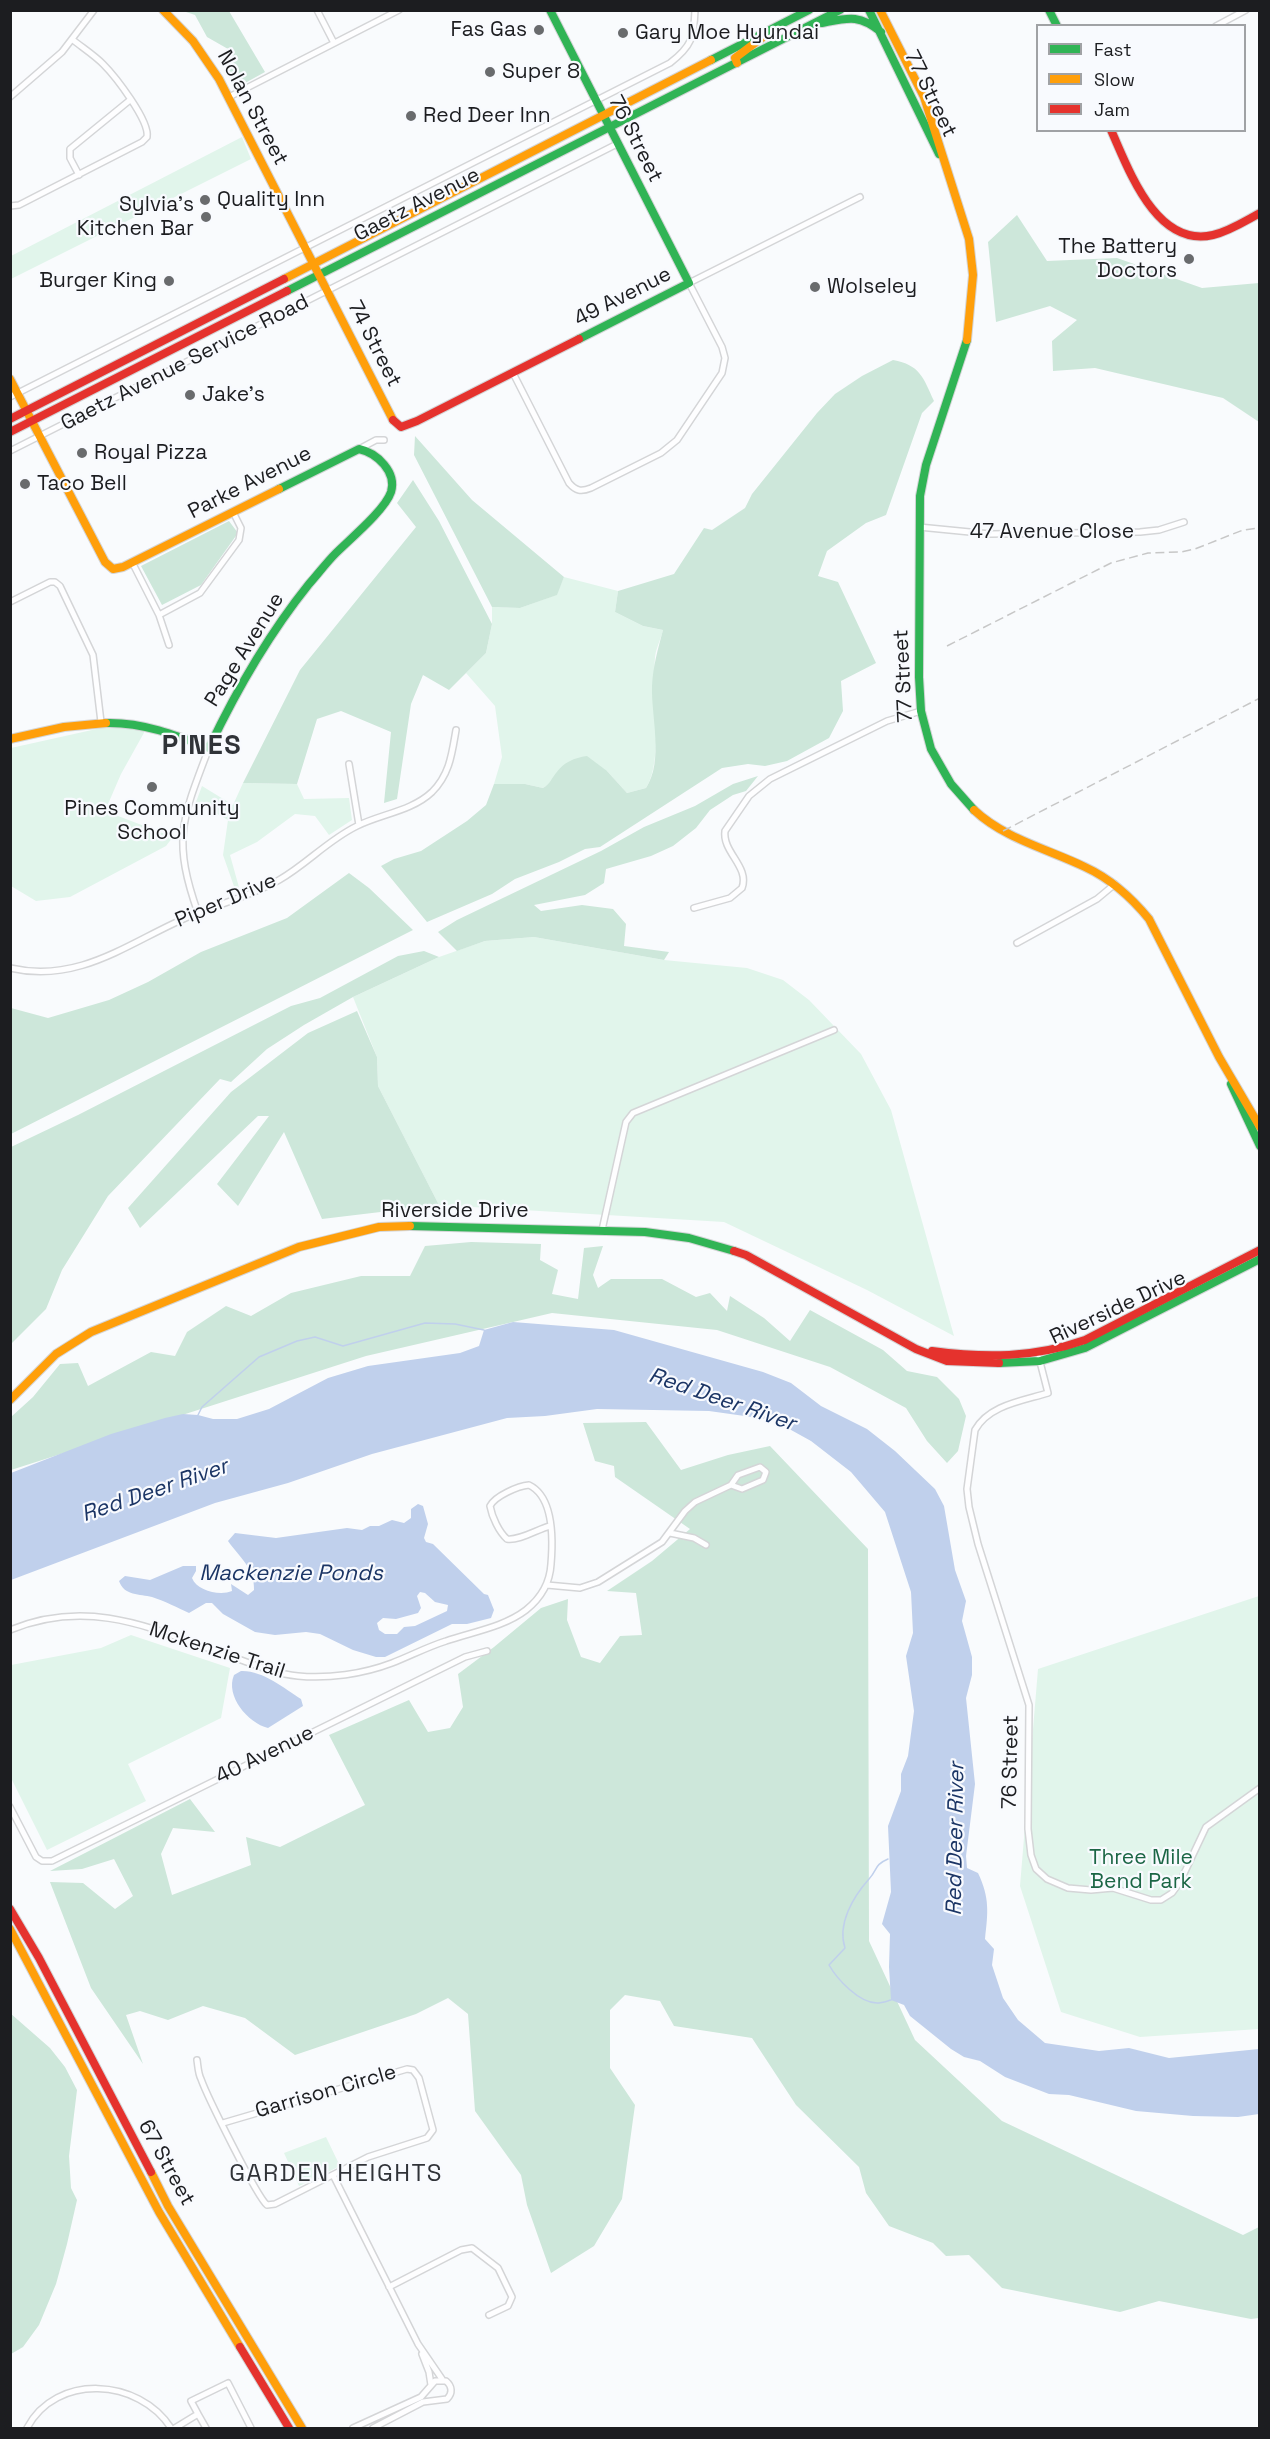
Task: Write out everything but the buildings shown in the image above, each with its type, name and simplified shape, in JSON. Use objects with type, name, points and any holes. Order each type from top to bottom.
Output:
[{"type":"main road","name":"Nolan Street","points":[[163,10],[202,52],[229,97],[314,264]]},
{"type":"main road","name":"76 Street","points":[[550,10],[689,283]]},
{"type":"main road","name":"Gaetz Avenue","points":[[10,432],[840,10]]},
{"type":"main road","name":"77 Street","points":[[869,10],[957,193]]},
{"type":"main road","name":"77 Street","points":[[880,10],[924,97],[957,193],[969,239],[973,275],[968,338],[926,465],[920,496],[918,527],[921,711],[927,738],[939,766],[952,787],[973,809],[1011,835],[1094,870],[1116,883],[1138,903],[1149,919],[1225,1069],[1260,1146]]},
{"type":"main road","points":[[1049,10],[1056,24]]},
{"type":"main road","name":"Gaetz Avenue","points":[[10,419],[807,11]]},
{"type":"main road","points":[[808,26],[858,17],[871,23],[881,32]]},
{"type":"main road","points":[[736,63],[737,55],[753,46],[772,29]]},
{"type":"main road","points":[[1112,132],[1150,208],[1166,225],[1183,233],[1207,236],[1221,233],[1260,213]]},
{"type":"main road","name":"74 Street","points":[[314,264],[390,415],[401,427]]},
{"type":"main road","name":"49 Avenue","points":[[401,427],[689,283]]},
{"type":"main road","points":[[10,379],[14,395],[27,411],[107,565],[116,569],[132,562]]},
{"type":"main road","name":"Parke Avenue","points":[[132,562],[359,449]]},
{"type":"main road","name":"Page Avenue","points":[[209,748],[247,672],[289,609],[389,495],[392,482],[387,468],[371,453],[359,449]]},
{"type":"main road","points":[[10,739],[69,726],[101,722],[158,728],[209,748]]},
{"type":"main road","name":"77 Street","points":[[1225,1069],[1260,1127]]},
{"type":"main road","name":"Riverside Drive","points":[[10,1400],[56,1354],[91,1332],[299,1247],[337,1236],[395,1226],[602,1230],[645,1232],[690,1238],[746,1254],[916,1348],[988,1358],[1039,1357],[1085,1348],[1260,1259]]},
{"type":"main road","name":"Riverside Drive","points":[[1039,1357],[1084,1340],[1260,1250]]},
{"type":"main road","name":"67 Street","points":[[10,1909],[39,1958],[163,2197],[302,2428]]},
{"type":"main road","name":"67 Street","points":[[10,1929],[159,2212],[289,2428]]},
{"type":"street","points":[[10,97],[73,40],[94,10]]},
{"type":"street","points":[[317,10],[334,43]]},
{"type":"street","points":[[229,97],[399,10]]},
{"type":"street","points":[[14,395],[670,63],[688,47],[693,36],[695,10]]},
{"type":"street","points":[[1220,24],[1246,10]]},
{"type":"street","points":[[10,206],[19,205],[142,142],[147,137],[146,127],[130,100],[103,63],[73,40]]},
{"type":"street","points":[[78,174],[70,158],[70,149],[130,100]]},
{"type":"street","name":"Gaetz Avenue Service Road","points":[[10,451],[617,144]]},
{"type":"street","name":"49 Avenue","points":[[689,283],[860,197]]},
{"type":"street","points":[[513,373],[569,483],[576,490],[583,491],[591,488],[651,458],[666,450],[681,436],[724,369],[725,358],[722,346],[689,283]]},
{"type":"street","name":"Parke Avenue","points":[[359,449],[376,440],[384,440]]},
{"type":"street","points":[[159,615],[200,593],[212,577],[240,537],[241,528],[233,512]]},
{"type":"street","name":"47 Avenue Close","points":[[918,527],[990,534],[1140,532],[1159,530],[1184,522]]},
{"type":"street","points":[[132,562],[159,615],[168,645]]},
{"type":"street","points":[[10,602],[50,582],[59,584],[93,655],[101,722]]},
{"type":"street","points":[[693,908],[730,898],[742,888],[744,877],[726,843],[725,831],[756,788],[881,723],[921,711]]},
{"type":"street","name":"Piper Drive","points":[[10,968],[39,973],[78,968],[198,913],[277,881],[325,845],[359,825],[415,804],[432,792],[450,763],[456,730]]},
{"type":"street","name":"Page Avenue","points":[[198,913],[184,869],[182,834],[188,805],[209,748]]},
{"type":"street","points":[[349,764],[359,825]]},
{"type":"street","points":[[1017,943],[1097,899],[1116,883]]},
{"type":"street","points":[[602,1230],[626,1122],[633,1113],[834,1030]]},
{"type":"street","name":"76 Street","points":[[1039,1357],[1048,1394],[992,1411],[980,1422],[975,1430],[967,1489],[973,1527],[1029,1705],[1028,1829],[1033,1864],[1041,1874],[1068,1888],[1091,1890],[1113,1888],[1151,1900],[1161,1900],[1172,1893],[1180,1882],[1206,1827],[1260,1788]]},
{"type":"street","points":[[550,1526],[515,1539],[507,1539],[491,1512],[491,1503],[524,1485],[532,1485],[542,1498],[550,1526],[552,1563],[547,1585],[573,1588],[592,1585],[654,1548],[670,1533],[689,1507],[731,1485],[739,1475],[760,1467],[765,1471],[765,1476],[761,1481],[742,1489],[731,1485]]},
{"type":"street","points":[[670,1533],[698,1539],[706,1545]]},
{"type":"street","name":"Mckenzie Trail","points":[[10,1630],[39,1619],[86,1614],[112,1618],[272,1670],[297,1676],[324,1677],[388,1664],[516,1616],[533,1604],[547,1585]]},
{"type":"street","name":"40 Avenue","points":[[10,1807],[33,1852],[39,1859],[45,1862],[56,1860],[465,1657],[487,1651]]},
{"type":"street","points":[[197,2060],[200,2078],[223,2123]]},
{"type":"street","name":"Garrison Circle","points":[[404,2069],[413,2070],[419,2078],[432,2124],[431,2134],[424,2140],[368,2157],[333,2175],[275,2204],[267,2205],[261,2200],[223,2123],[404,2069]]},
{"type":"street","points":[[333,2175],[418,2344],[429,2372],[431,2395],[436,2400]]},
{"type":"street","points":[[389,2287],[461,2250],[472,2248],[498,2268],[511,2294],[512,2300],[508,2306],[489,2315]]},
{"type":"street","points":[[373,2428],[423,2402],[447,2399],[451,2394],[451,2386],[442,2379],[418,2344]]},
{"type":"street","points":[[353,2428],[418,2399],[435,2380],[442,2379]]},
{"type":"street","points":[[206,2428],[191,2401],[228,2383],[251,2428]]},
{"type":"street","points":[[27,2428],[39,2411],[59,2397],[92,2388],[118,2391],[134,2397],[158,2413],[173,2428],[198,2414]]},
{"type":"green space","points":[[183,11],[229,11],[265,72],[236,88],[226,71],[228,49],[207,37],[195,15]]},
{"type":"green space","points":[[242,137],[251,159],[11,279],[11,256]]},
{"type":"green space","points":[[1017,215],[1047,261],[1117,258],[1202,288],[1259,283],[1259,422],[1223,398],[1095,368],[1053,371],[1052,341],[1077,320],[1050,306],[996,322],[988,242]]},
{"type":"green space","points":[[893,360],[909,365],[920,373],[934,401],[922,413],[886,515],[866,523],[827,551],[818,576],[838,582],[876,663],[841,681],[843,711],[829,738],[787,761],[765,766],[748,764],[722,768],[600,847],[585,849],[515,879],[492,894],[427,922],[381,866],[394,859],[421,851],[467,821],[486,805],[494,784],[525,784],[543,788],[566,763],[587,756],[607,771],[627,793],[646,788],[651,777],[656,752],[652,686],[663,630],[643,626],[615,612],[618,591],[674,574],[704,528],[712,530],[745,508],[752,494],[835,394],[862,376]]},
{"type":"green space","points":[[415,436],[472,500],[564,577],[557,595],[520,608],[492,607],[414,455]]},
{"type":"green space","points":[[413,480],[439,521],[492,624],[486,653],[449,690],[423,675],[411,704],[397,799],[384,803],[391,732],[341,711],[317,719],[297,784],[243,783],[300,670],[416,527],[397,503]]},
{"type":"green space","points":[[229,521],[238,533],[201,585],[162,605],[141,566]]},
{"type":"green space","points":[[564,577],[618,591],[615,612],[643,626],[663,630],[656,650],[654,671],[655,761],[646,788],[627,793],[607,771],[552,782],[543,788],[525,784],[494,784],[502,757],[495,706],[466,673],[486,653],[492,624],[492,607],[520,608],[556,595]]},
{"type":"green space","points":[[110,726],[145,731],[121,774],[105,811],[173,837],[166,846],[70,897],[36,901],[11,886],[11,748]]},
{"type":"green space","points":[[758,776],[746,791],[733,795],[710,810],[696,828],[673,846],[651,856],[606,869],[604,883],[585,895],[534,905],[541,911],[582,905],[613,909],[626,924],[624,946],[669,952],[664,960],[534,937],[485,941],[457,951],[438,932],[457,920],[601,851],[644,827],[695,806],[733,784]]},
{"type":"green space","points":[[243,783],[297,784],[304,799],[349,798],[352,820],[329,835],[315,816],[295,814],[257,842],[230,855],[240,891],[236,892],[223,855],[228,820],[196,802],[202,786],[233,805]]},
{"type":"green space","points":[[349,873],[369,888],[413,930],[11,1134],[11,1008],[48,1018],[109,1000],[148,982],[201,952],[287,918]]},
{"type":"green space","points":[[534,937],[664,960],[747,968],[783,980],[809,1000],[861,1054],[891,1110],[954,1336],[867,1290],[724,1222],[439,1205],[378,1086],[377,1057],[353,997],[439,957],[485,941]]},
{"type":"green space","points":[[424,951],[439,957],[353,997],[304,1025],[267,1049],[231,1082],[220,1079],[108,1196],[62,1270],[46,1309],[11,1344],[11,1147],[291,1006],[320,998],[398,956]]},
{"type":"green space","points":[[357,1011],[377,1057],[378,1086],[439,1205],[322,1219],[284,1132],[238,1206],[217,1184],[269,1116],[258,1116],[140,1228],[128,1208],[231,1092],[308,1033]]},
{"type":"green space","points":[[471,1242],[541,1244],[540,1260],[558,1270],[552,1294],[578,1299],[584,1248],[603,1246],[593,1275],[598,1288],[611,1279],[662,1279],[696,1297],[710,1293],[727,1311],[730,1296],[764,1318],[790,1341],[810,1310],[883,1350],[907,1371],[937,1377],[959,1399],[966,1416],[958,1451],[947,1463],[927,1441],[906,1408],[830,1367],[717,1330],[552,1313],[366,1356],[11,1470],[11,1417],[33,1397],[60,1364],[78,1363],[88,1386],[151,1352],[175,1356],[187,1332],[226,1306],[251,1316],[291,1293],[361,1276],[410,1276],[425,1246]]},
{"type":"green space","points":[[646,1422],[681,1470],[728,1455],[770,1446],[868,1549],[869,1941],[915,2040],[1002,2121],[1243,2235],[1259,2227],[1259,2318],[1251,2319],[1159,2301],[1120,2312],[1002,2288],[969,2255],[946,2256],[933,2243],[889,2226],[866,2193],[859,2167],[796,2105],[752,2038],[674,2026],[660,2001],[625,1995],[610,2010],[610,2068],[635,2105],[622,2199],[594,2246],[551,2273],[527,2205],[521,2175],[475,2111],[468,2014],[448,1998],[416,2014],[295,2055],[245,2018],[203,2006],[168,2020],[140,2011],[126,2015],[143,2064],[91,1988],[50,1882],[83,1883],[115,1909],[133,1896],[114,1859],[82,1869],[50,1871],[190,1799],[215,1832],[173,1828],[161,1854],[172,1895],[251,1865],[246,1837],[280,1847],[365,1805],[329,1735],[409,1700],[428,1732],[450,1728],[463,1707],[458,1674],[541,1608],[568,1599],[567,1620],[581,1657],[600,1663],[620,1636],[642,1635],[636,1593],[607,1591],[652,1561],[690,1529],[615,1477],[614,1466],[595,1461],[583,1423]]},
{"type":"green space","name":"Three Mile Bend Park","points":[[1259,1596],[1259,2029],[1140,2037],[1061,2012],[1020,1886],[1038,1669]]},
{"type":"green space","points":[[131,1635],[230,1668],[221,1718],[128,1764],[146,1801],[47,1850],[11,1778],[11,1665],[101,1648]]},
{"type":"green space","points":[[10,2013],[50,2048],[65,2067],[77,2090],[69,2156],[71,2188],[77,2200],[67,2244],[56,2284],[39,2325],[23,2347],[11,2354]]},
{"type":"green space","points":[[326,2137],[340,2166],[299,2186],[284,2153]]},
{"type":"water","name":"Red Deer River","points":[[513,1322],[614,1330],[763,1372],[791,1383],[821,1406],[867,1429],[895,1451],[935,1489],[944,1506],[955,1570],[966,1601],[962,1621],[972,1657],[972,1675],[966,1698],[975,1784],[966,1856],[967,1868],[978,1873],[985,1890],[987,1913],[985,1939],[994,1949],[992,1965],[1003,1998],[1018,2020],[1045,2043],[1099,2051],[1129,2048],[1169,2058],[1259,2049],[1259,2114],[1238,2117],[1193,2116],[1136,2111],[1069,2095],[1049,2094],[1005,2077],[980,2061],[964,2057],[910,2016],[904,2005],[891,2000],[890,1934],[882,1924],[891,1892],[888,1826],[901,1791],[901,1774],[908,1756],[914,1711],[906,1656],[913,1633],[911,1592],[885,1512],[851,1472],[811,1441],[773,1420],[709,1411],[597,1409],[507,1418],[372,1454],[288,1483],[215,1503],[11,1580],[11,1473],[111,1434],[165,1418],[183,1414],[213,1419],[237,1419],[269,1409],[328,1378],[368,1366],[460,1353],[479,1346],[484,1330]]},
{"type":"water","name":"Mackenzie Ponds","points":[[418,1504],[423,1506],[428,1524],[424,1538],[426,1542],[433,1544],[484,1594],[488,1595],[494,1610],[491,1618],[467,1624],[452,1624],[385,1657],[376,1657],[353,1650],[320,1634],[306,1632],[275,1635],[255,1632],[223,1614],[212,1603],[206,1603],[189,1613],[152,1597],[128,1592],[119,1581],[125,1576],[150,1580],[183,1566],[196,1566],[192,1578],[204,1589],[215,1593],[227,1592],[232,1591],[231,1584],[248,1595],[254,1590],[254,1582],[246,1563],[228,1541],[235,1533],[276,1538],[347,1528],[362,1530],[392,1520],[404,1523],[411,1518],[411,1509]],"holes":[[[420,1592],[425,1593],[435,1602],[448,1605],[447,1611],[415,1626],[404,1627],[397,1634],[385,1634],[379,1630],[377,1623],[383,1618],[396,1619],[418,1613],[421,1608],[417,1596]]]},
{"type":"water","points":[[241,1671],[257,1673],[272,1680],[301,1699],[303,1706],[268,1728],[260,1725],[246,1715],[236,1700],[232,1683],[234,1675]]},
{"type":"waterway","points":[[198,1415],[202,1407],[259,1357],[297,1341],[315,1337],[343,1346],[425,1323],[455,1324],[484,1330]]},
{"type":"waterway","points":[[888,1859],[878,1865],[852,1902],[843,1930],[845,1948],[829,1965],[837,1977],[863,1999],[877,2003],[891,2000]]},
{"type":"railway","points":[[947,646],[1111,563],[1148,553],[1181,552],[1195,549],[1243,530],[1260,528]]},
{"type":"railway","points":[[1003,831],[1260,698]]},
{"type":"traffic: fast","points":[[550,10],[689,283],[579,339]]},
{"type":"traffic: fast","points":[[711,60],[809,10]]},
{"type":"traffic: fast","points":[[287,291],[840,10]]},
{"type":"traffic: fast","points":[[869,10],[939,154]]},
{"type":"traffic: fast","points":[[1049,10],[1056,24]]},
{"type":"traffic: fast","points":[[822,23],[860,20],[881,32]]},
{"type":"traffic: fast","points":[[967,340],[926,465],[920,496],[919,677],[921,711],[931,749],[951,784],[974,810]]},
{"type":"traffic: fast","points":[[106,723],[146,727],[209,748],[242,684],[280,623],[336,553],[382,507],[391,492],[392,485],[391,477],[384,464],[366,451],[359,449],[279,489]]},
{"type":"traffic: fast","points":[[1231,1084],[1260,1146]]},
{"type":"traffic: fast","points":[[410,1226],[645,1232],[689,1238],[734,1251]]},
{"type":"traffic: fast","points":[[999,1363],[1040,1361],[1085,1348],[1260,1259]]},
{"type":"traffic: slow","points":[[163,10],[193,41],[219,79],[393,420]]},
{"type":"traffic: slow","points":[[880,10],[924,97],[969,239],[973,275],[967,340]]},
{"type":"traffic: slow","points":[[737,63],[735,58],[763,37]]},
{"type":"traffic: slow","points":[[284,279],[711,60]]},
{"type":"traffic: slow","points":[[10,379],[105,562],[113,569],[123,567],[279,489]]},
{"type":"traffic: slow","points":[[10,739],[64,727],[106,723]]},
{"type":"traffic: slow","points":[[974,810],[999,829],[1103,877],[1120,889],[1142,911],[1149,919],[1219,1057],[1260,1127]]},
{"type":"traffic: slow","points":[[10,1400],[56,1354],[91,1332],[299,1247],[379,1227],[410,1226]]},
{"type":"traffic: slow","points":[[10,1929],[159,2212],[240,2347]]},
{"type":"traffic: slow","points":[[151,2172],[168,2206],[302,2428]]},
{"type":"traffic: jam","points":[[1112,132],[1147,202],[1160,218],[1176,230],[1193,236],[1213,235],[1260,213]]},
{"type":"traffic: jam","points":[[10,419],[284,279]]},
{"type":"traffic: jam","points":[[10,432],[287,291]]},
{"type":"traffic: jam","points":[[393,420],[401,427],[417,421],[579,339]]},
{"type":"traffic: jam","points":[[932,1351],[971,1355],[1009,1355],[1066,1346],[1085,1340],[1260,1250]]},
{"type":"traffic: jam","points":[[734,1251],[746,1255],[916,1349],[947,1361],[999,1363]]},
{"type":"traffic: jam","points":[[10,1909],[39,1958],[151,2172]]},
{"type":"traffic: jam","points":[[240,2347],[289,2428]]},
{"type":"place","name":"Fas Gas","points":[[539,30]]},
{"type":"place","name":"Gary Moe Hyundai","points":[[623,33]]},
{"type":"place","name":"Super 8","points":[[490,72]]},
{"type":"place","name":"Red Deer Inn","points":[[411,116]]},
{"type":"place","name":"Quality Inn","points":[[205,200]]},
{"type":"place","name":"Sylvia's Kitchen Bar","points":[[206,217]]},
{"type":"place","name":"The Battery Doctors","points":[[1189,259]]},
{"type":"place","name":"Burger King","points":[[169,281]]},
{"type":"place","name":"Wolseley","points":[[815,287]]},
{"type":"place","name":"Jake's","points":[[190,395]]},
{"type":"place","name":"Royal Pizza","points":[[82,453]]},
{"type":"place","name":"Taco Bell","points":[[25,484]]},
{"type":"place","name":"Pines Community School","points":[[152,787]]},
{"type":"district","name":"PINES","points":[[202,747]]},
{"type":"district","name":"GARDEN HEIGHTS","points":[[336,2174]]}]
